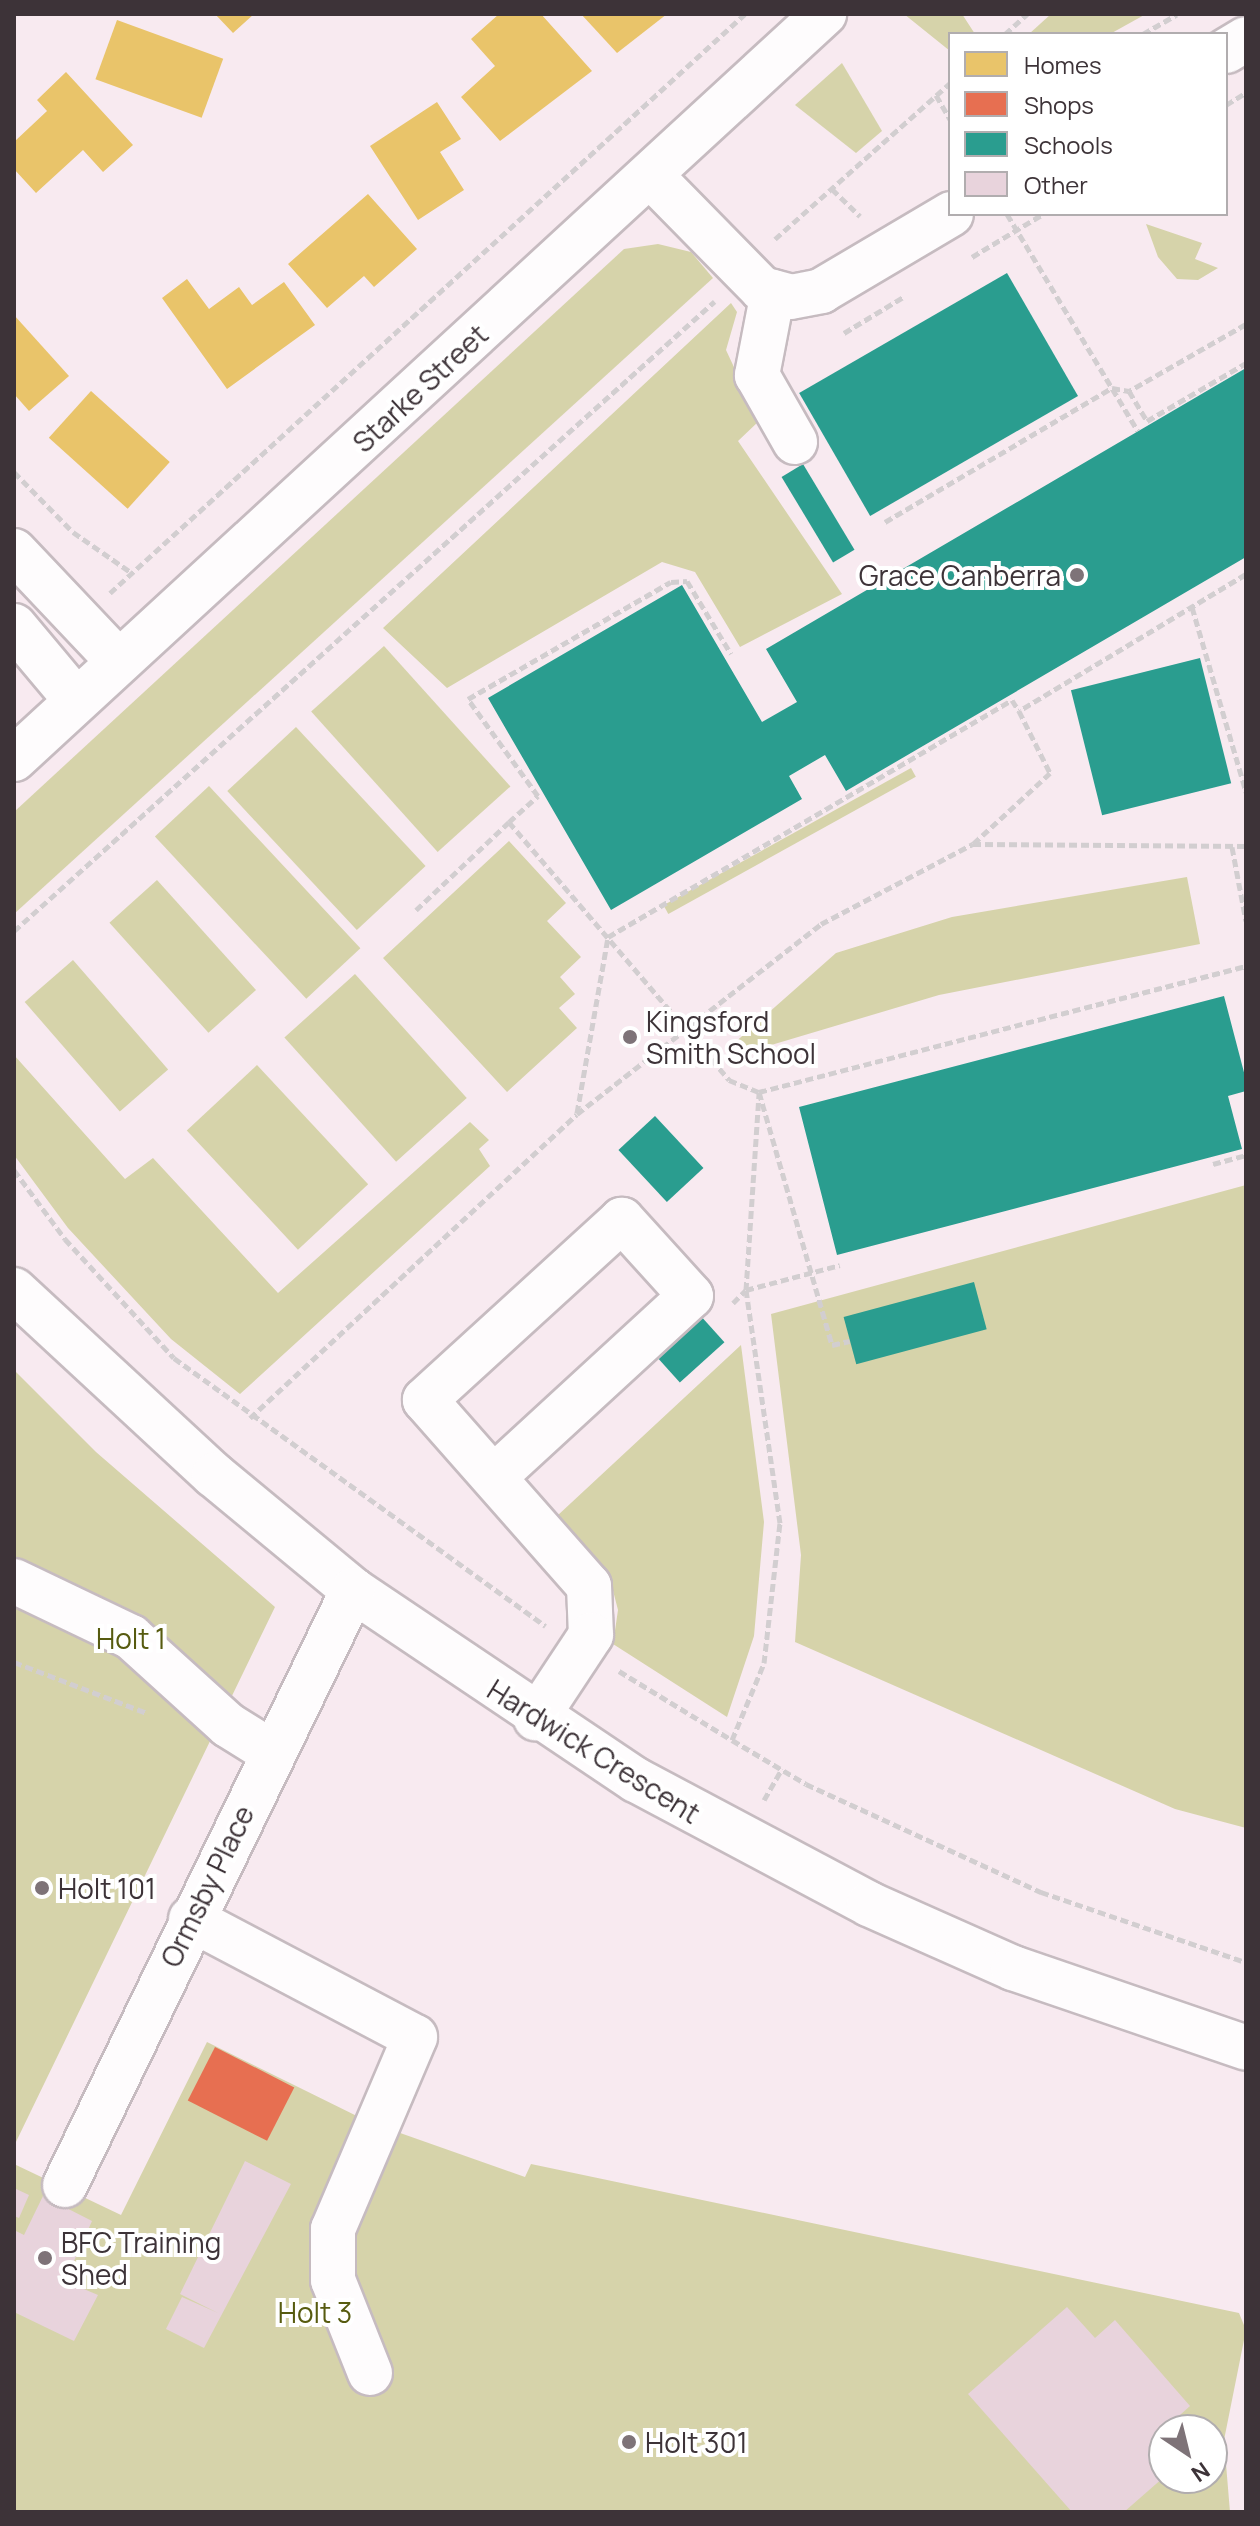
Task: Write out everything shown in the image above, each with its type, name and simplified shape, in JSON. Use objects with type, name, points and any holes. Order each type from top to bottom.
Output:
[{"type":"street","name":"Starke Street","points":[[14,759],[824,14]]},
{"type":"street","points":[[1228,50],[1246,39]]},
{"type":"street","points":[[650,175],[757,281],[821,291],[948,216]]},
{"type":"street","points":[[757,281],[757,375],[795,442]]},
{"type":"street","points":[[14,551],[118,661]]},
{"type":"street","points":[[14,626],[76,700]]},
{"type":"street","points":[[495,1476],[691,1296],[622,1220],[425,1400],[589,1586],[591,1635],[536,1718]]},
{"type":"street","name":"Hardwick Crescent","points":[[20,1290],[214,1475],[353,1590],[536,1718],[737,1837],[869,1904],[1013,1968],[1246,2048]]},
{"type":"street","points":[[14,1581],[131,1637],[228,1725],[273,1753]]},
{"type":"street","name":"Ormsby Place","points":[[65,2185],[191,1919],[353,1590]]},
{"type":"street","points":[[191,1919],[415,2037],[333,2229],[333,2280],[370,2373]]},
{"type":"path","points":[[14,472],[73,532],[132,573],[745,14]]},
{"type":"path","points":[[1007,32],[1027,14]]},
{"type":"path","points":[[1146,32],[1177,14]]},
{"type":"path","points":[[14,931],[719,297],[757,281],[832,189],[948,85]]},
{"type":"path","points":[[1228,104],[1246,93]]},
{"type":"path","points":[[936,95],[948,116]]},
{"type":"path","points":[[832,189],[859,216],[872,210]]},
{"type":"path","points":[[1008,216],[1138,431]]},
{"type":"path","points":[[885,522],[1112,388],[1129,391],[1246,324]]},
{"type":"path","points":[[1129,391],[1147,421],[1246,363]]},
{"type":"path","points":[[1019,711],[1246,574]]},
{"type":"path","points":[[416,910],[538,796],[468,699],[671,582],[687,581],[731,654]]},
{"type":"path","points":[[1192,607],[1246,792]]},
{"type":"path","points":[[250,1418],[577,1114],[821,924],[973,844],[1050,773],[1012,700],[608,937],[577,1114]]},
{"type":"path","points":[[509,822],[729,1080],[759,1092],[1246,966]]},
{"type":"path","points":[[973,844],[1246,846]]},
{"type":"path","points":[[1232,847],[1246,921]]},
{"type":"path","points":[[727,1308],[746,1290],[759,1092]]},
{"type":"path","points":[[759,1092],[832,1345],[850,1341]]},
{"type":"path","points":[[1213,1164],[1246,1155]]},
{"type":"path","points":[[14,1662],[162,1720]]},
{"type":"path","points":[[732,1740],[806,1784],[1041,1892],[1246,1962]]},
{"type":"green space","points":[[904,14],[962,14],[974,32],[948,32],[948,49]]},
{"type":"green space","points":[[1051,14],[1146,14],[1114,32],[1031,32]]},
{"type":"green space","points":[[842,63],[882,131],[856,153],[795,105]]},
{"type":"green space","points":[[1146,224],[1202,243],[1195,259],[1218,268],[1198,280],[1177,279],[1158,257]]},
{"type":"green space","points":[[658,244],[691,252],[713,278],[14,914],[14,812],[624,249]]},
{"type":"green space","points":[[731,303],[737,312],[726,350],[759,421],[738,441],[842,594],[740,647],[695,572],[662,562],[447,688],[383,628]]},
{"type":"green space","points":[[384,646],[510,786],[438,852],[311,712]]},
{"type":"green space","points":[[296,727],[426,866],[357,930],[227,791]]},
{"type":"green space","points":[[911,768],[916,777],[668,914],[663,905]]},
{"type":"green space","points":[[209,786],[360,948],[306,999],[155,836]]},
{"type":"green space","points":[[509,841],[566,903],[547,921],[581,957],[560,977],[575,994],[559,1008],[577,1028],[507,1092],[383,958]]},
{"type":"green space","points":[[1187,877],[1200,944],[939,995],[731,1057],[732,1045],[836,953],[952,917]]},
{"type":"green space","points":[[157,880],[256,990],[208,1033],[109,923]]},
{"type":"green space","points":[[73,960],[168,1069],[120,1111],[25,1002]]},
{"type":"green space","points":[[355,974],[467,1098],[396,1162],[284,1038]]},
{"type":"green space","points":[[14,1055],[125,1179],[153,1158],[278,1293],[470,1122],[489,1140],[479,1149],[490,1166],[240,1394],[171,1339],[68,1228],[14,1155]]},
{"type":"green space","points":[[257,1065],[368,1184],[298,1250],[187,1130]]},
{"type":"green space","points":[[1246,1185],[1246,1828],[1175,1809],[795,1642],[801,1555],[771,1314]]},
{"type":"green space","points":[[741,1345],[764,1522],[754,1636],[727,1717],[613,1644],[618,1610],[609,1575],[557,1516]]},
{"type":"green space","name":"Holt 1","points":[[14,1370],[96,1452],[275,1607],[14,2146]]},
{"type":"green space","name":"Holt 3","points":[[207,2042],[369,2122],[525,2177],[531,2164],[1239,2313],[1246,2330],[1228,2420],[1228,2414],[1148,2414],[1148,2494],[1228,2494],[1228,2488],[1230,2512],[14,2512],[14,2164],[121,2215]]},
{"type":"building: Homes","points":[[215,14],[254,14],[233,33]]},
{"type":"building: Homes","points":[[499,14],[541,14],[592,71],[500,141],[461,97],[495,66],[471,39]]},
{"type":"building: Homes","points":[[581,14],[667,14],[617,53]]},
{"type":"building: Homes","points":[[117,20],[223,59],[202,118],[95,79]]},
{"type":"building: Homes","points":[[66,72],[133,145],[103,172],[83,150],[36,193],[14,169],[14,142],[47,111],[37,100]]},
{"type":"building: Homes","points":[[437,102],[461,139],[440,152],[464,190],[418,220],[370,146]]},
{"type":"building: Homes","points":[[368,194],[417,249],[374,287],[364,276],[327,308],[288,264]]},
{"type":"building: Homes","points":[[187,279],[209,309],[239,287],[252,305],[284,282],[315,325],[227,389],[162,298]]},
{"type":"building: Homes","points":[[14,315],[69,376],[29,411],[14,394]]},
{"type":"building: Homes","points":[[91,391],[170,462],[128,509],[49,438]]},
{"type":"building: Shops","points":[[215,2047],[294,2087],[267,2141],[188,2100]]},
{"type":"building: Schools","points":[[1007,273],[1078,396],[870,516],[799,393]]},
{"type":"building: Schools","points":[[1246,368],[1246,557],[846,791],[825,755],[789,776],[802,799],[611,910],[488,698],[682,585],[762,722],[797,702],[766,649]]},
{"type":"building: Schools","points":[[803,464],[855,550],[833,563],[782,477]]},
{"type":"building: Schools","points":[[1200,658],[1231,783],[1102,815],[1071,690]]},
{"type":"building: Schools","points":[[1224,996],[1246,1080],[1246,1091],[1228,1096],[1242,1149],[837,1255],[799,1107]]},
{"type":"building: Schools","points":[[655,1116],[703,1168],[667,1202],[618,1150]]},
{"type":"building: Schools","points":[[974,1282],[987,1329],[856,1364],[844,1317]]},
{"type":"building: Schools","points":[[699,1314],[724,1342],[680,1382],[654,1354]]},
{"type":"building: Other","points":[[245,2161],[291,2184],[204,2348],[166,2329],[182,2297],[218,2313],[180,2294]]},
{"type":"building: Other","points":[[14,2188],[29,2195],[19,2218],[14,2216]]},
{"type":"building: Other","name":"BFC Training Shed","points":[[43,2196],[92,2221],[65,2281],[98,2295],[74,2341],[14,2312],[14,2230],[24,2235]]},
{"type":"building: Other","points":[[1067,2307],[1095,2338],[1115,2320],[1190,2406],[1181,2414],[1148,2414],[1148,2491],[1124,2512],[1072,2512],[968,2394]]},
{"type":"place","name":"Grace Canberra","points":[[1077,575]]},
{"type":"place","name":"Kingsford Smith School","points":[[630,1037]]},
{"type":"place","name":"Holt 101","points":[[42,1888]]},
{"type":"place","name":"BFC Training Shed","points":[[45,2258]]},
{"type":"place","name":"Holt 301","points":[[629,2442]]}]
